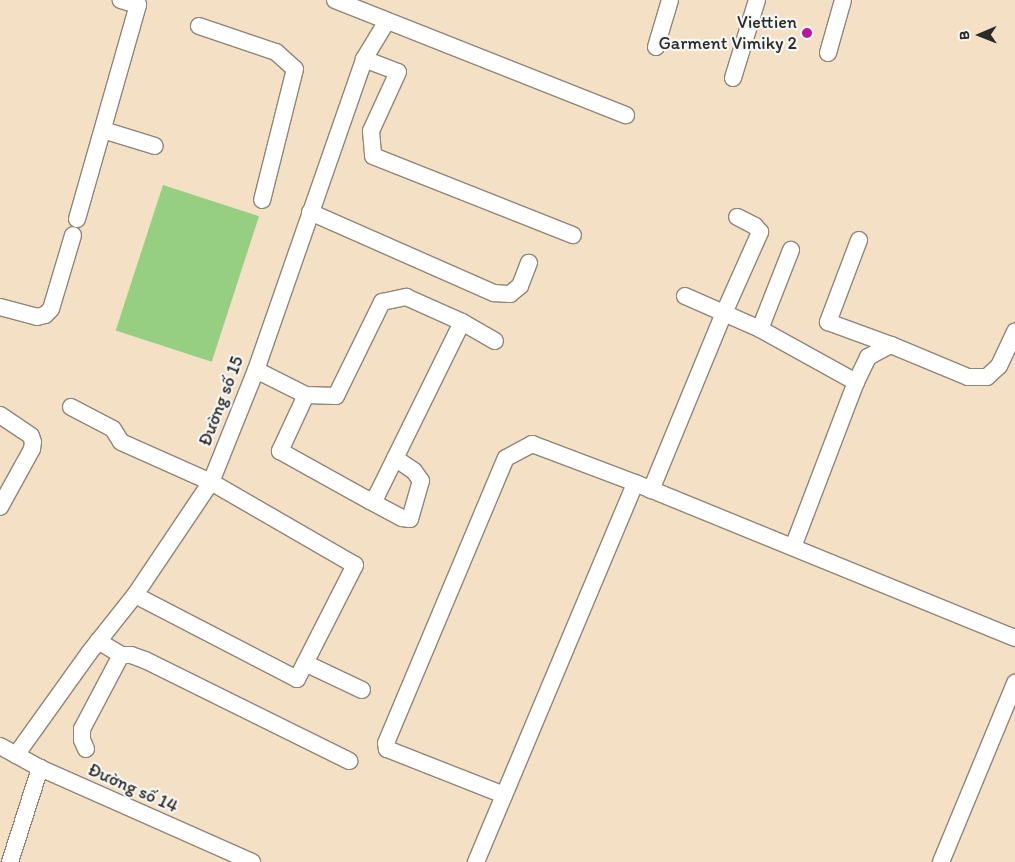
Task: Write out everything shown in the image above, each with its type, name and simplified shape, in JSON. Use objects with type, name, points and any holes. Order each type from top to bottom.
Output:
[{"type":"street","points":[[0,306],[37,317],[45,315],[51,308],[138,5],[121,0]]},
{"type":"street","points":[[334,0],[626,115]]},
{"type":"street","points":[[656,47],[670,0]]},
{"type":"street","points":[[733,78],[758,0]]},
{"type":"street","points":[[828,53],[843,0]]},
{"type":"street","name":"Đường số 15","points":[[16,755],[98,641],[135,594],[211,482],[256,370],[364,60],[387,21]]},
{"type":"street","points":[[199,26],[276,52],[295,69],[262,200]]},
{"type":"street","points":[[364,60],[398,72],[371,131],[373,156],[572,235]]},
{"type":"street","points":[[102,130],[155,146]]},
{"type":"street","points":[[310,212],[494,293],[510,294],[520,286],[529,262]]},
{"type":"street","points":[[651,490],[724,313],[760,232],[755,226],[737,218]]},
{"type":"street","points":[[859,240],[828,322],[891,344],[968,377],[987,377],[999,366],[1015,332]]},
{"type":"street","points":[[760,329],[790,250]]},
{"type":"street","points":[[685,296],[760,329],[856,382]]},
{"type":"street","points":[[256,370],[306,395],[336,396],[382,302],[406,297],[462,322],[495,341]]},
{"type":"street","points":[[370,501],[378,495],[462,322]]},
{"type":"street","points":[[793,547],[856,382],[868,357],[891,344]]},
{"type":"street","points":[[306,395],[280,451],[402,518],[410,519],[421,481],[414,470],[396,458]]},
{"type":"street","points":[[71,407],[113,430],[121,442],[211,482],[355,565],[297,679],[135,594]]},
{"type":"street","points":[[0,415],[31,436],[33,442],[32,448],[0,507]]},
{"type":"street","points":[[504,795],[387,749],[386,743],[506,458],[532,444],[635,483],[1015,638]]},
{"type":"street","points":[[476,862],[635,483]]},
{"type":"street","points":[[98,641],[121,655],[130,654],[144,660],[349,761]]},
{"type":"street","points":[[86,749],[82,740],[82,729],[121,655]]},
{"type":"street","points":[[305,663],[362,690]]},
{"type":"street","points":[[941,862],[1015,683]]},
{"type":"street","name":"Đường số 14","points":[[0,746],[40,768],[252,862]]},
{"type":"street","points":[[10,862],[40,768]]},
{"type":"green space","points":[[163,185],[259,216],[212,362],[116,331]]},
{"type":"place","name":"Viettien Garment Vimiky 2","points":[[807,33]]}]
